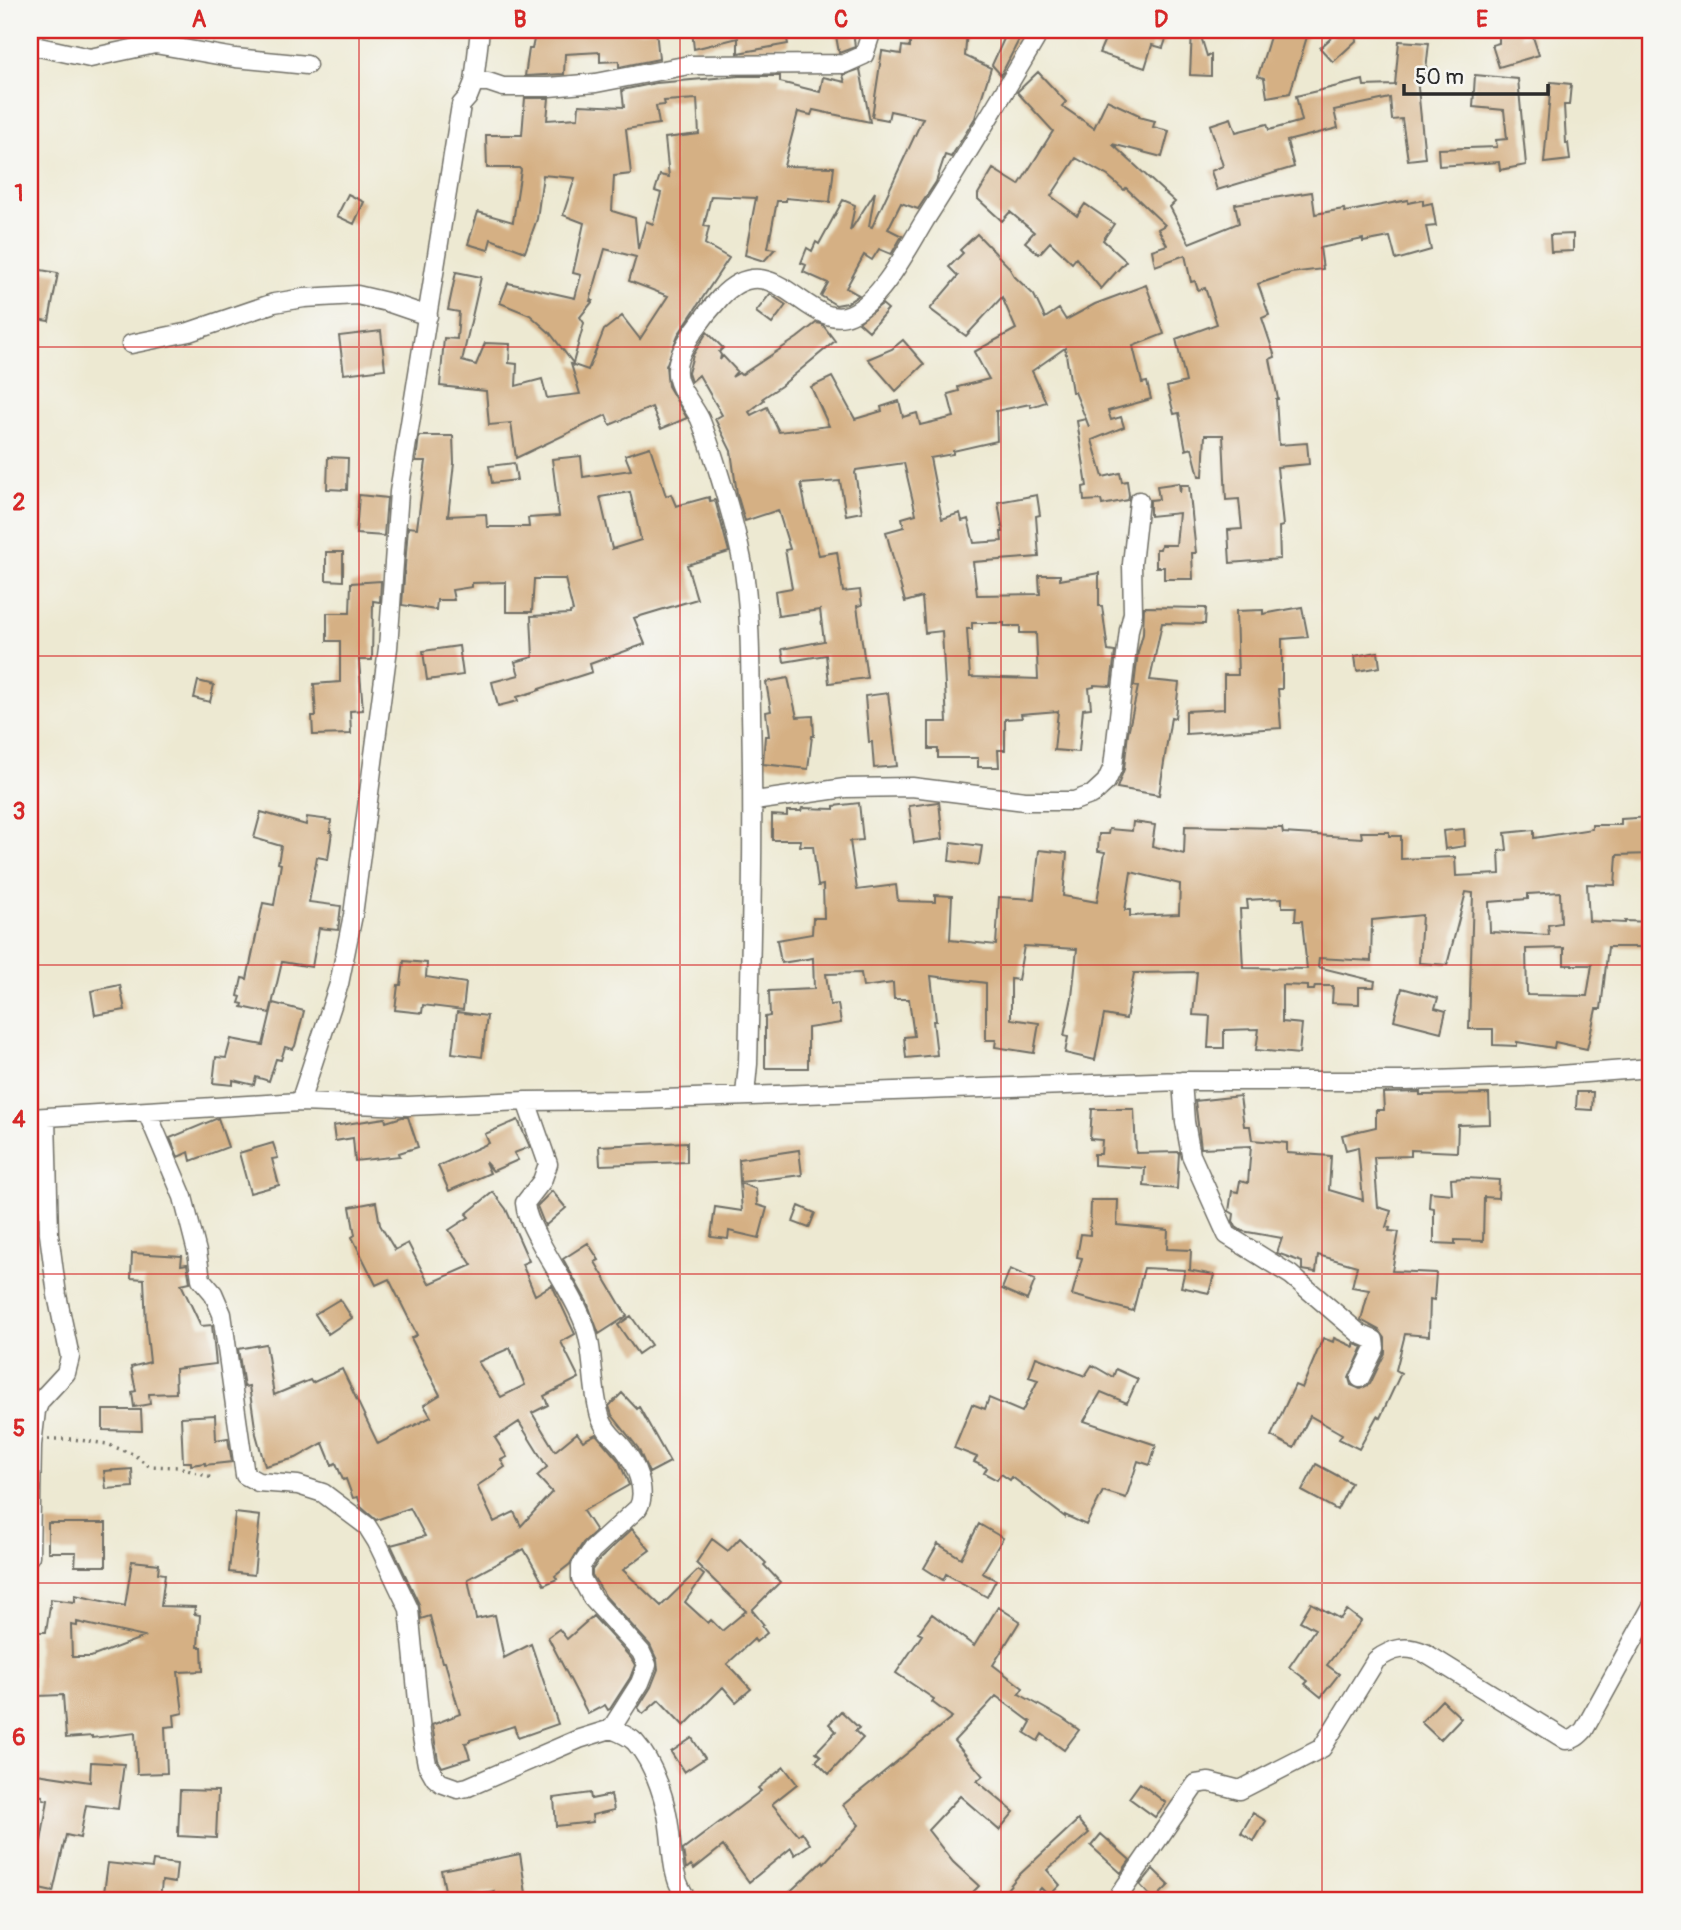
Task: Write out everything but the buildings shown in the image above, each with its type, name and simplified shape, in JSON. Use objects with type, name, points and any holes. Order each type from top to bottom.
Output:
[{"type":"street","points":[[300,1102],[339,984],[353,915],[388,648],[399,492],[456,129],[461,117],[461,105],[468,97],[474,82],[480,30]]},
{"type":"street","points":[[474,82],[488,82],[503,87],[549,87],[596,83],[689,65],[844,64],[864,55],[872,30]]},
{"type":"street","points":[[745,1095],[754,801],[748,610],[742,560],[721,481],[701,421],[677,377],[679,359],[720,298],[737,282],[746,279],[769,282],[789,290],[816,310],[830,315],[840,317],[852,314],[862,306],[884,285],[953,177],[1035,40],[1038,30]]},
{"type":"street","points":[[30,45],[90,58],[155,44],[234,58],[307,65]]},
{"type":"street","points":[[131,344],[189,332],[274,303],[304,298],[357,295],[428,316]]},
{"type":"street","points":[[754,801],[858,788],[912,787],[1025,801],[1074,801],[1093,794],[1106,782],[1114,767],[1133,613],[1132,564],[1139,501]]},
{"type":"street","points":[[30,1556],[32,1445],[36,1411],[40,1401],[66,1373],[70,1357],[57,1295],[38,1118],[300,1102],[408,1106],[1182,1081],[1405,1081],[1546,1076],[1651,1068]]},
{"type":"street","points":[[1182,1081],[1191,1155],[1227,1235],[1291,1275],[1360,1334],[1374,1339],[1375,1348],[1360,1378]]},
{"type":"street","points":[[147,1112],[183,1197],[201,1279],[213,1293],[222,1314],[245,1475],[258,1482],[298,1485],[323,1493],[367,1526],[409,1609],[421,1732],[427,1764],[435,1777],[451,1787],[468,1787],[611,1728],[640,1683],[647,1665],[640,1652],[592,1598],[581,1578],[582,1566],[592,1550],[638,1508],[643,1490],[626,1452],[612,1437],[600,1417],[589,1339],[583,1320],[526,1214],[525,1203],[542,1181],[548,1164],[526,1101]]},
{"type":"street","points":[[1116,1900],[1196,1784],[1209,1782],[1240,1790],[1322,1748],[1376,1660],[1389,1651],[1401,1647],[1425,1653],[1570,1740],[1584,1730],[1651,1608]]},
{"type":"street","points":[[611,1728],[633,1740],[648,1759],[670,1830],[673,1871],[688,1900]]},
{"type":"path","points":[[32,1445],[47,1439],[107,1444],[133,1454],[149,1466],[179,1468],[212,1478]]}]
